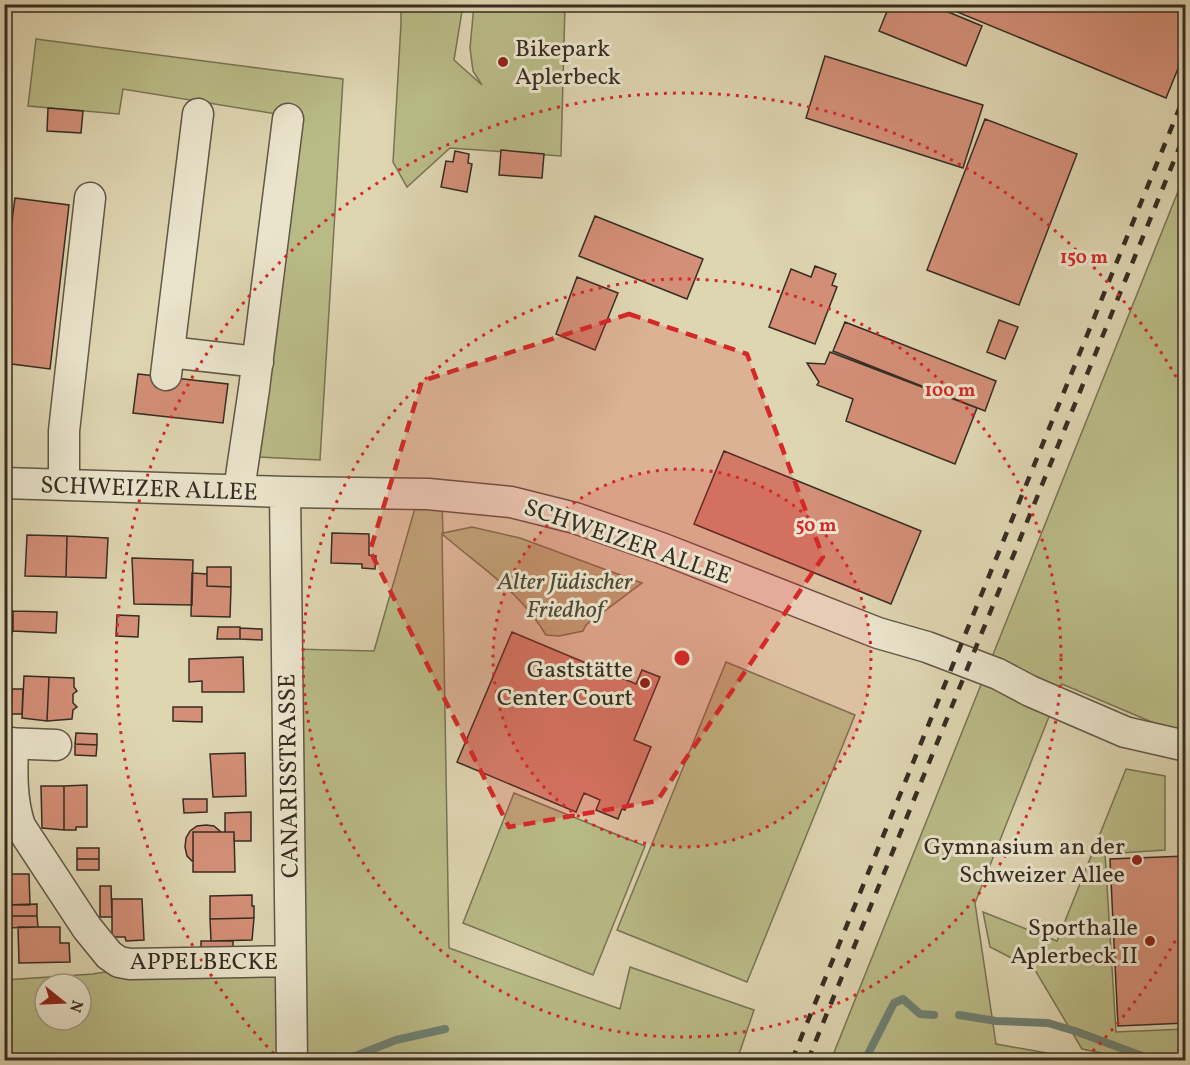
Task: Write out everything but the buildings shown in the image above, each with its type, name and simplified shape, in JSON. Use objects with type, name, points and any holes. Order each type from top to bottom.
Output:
[{"type":"street","points":[[198,114],[168,363],[258,362]]},
{"type":"street","points":[[239,490],[258,362],[288,119]]},
{"type":"street","points":[[64,484],[64,431],[90,198]]},
{"type":"street","name":"SCHWEIZER ALLEE","points":[[4,483],[428,494],[511,502],[575,518],[671,552],[878,633],[927,646],[978,666],[1030,692],[1125,732],[1185,746]]},
{"type":"street","name":"CANARISSTRASSE","points":[[285,492],[292,1060]]},
{"type":"street","points":[[9,743],[56,745]]},
{"type":"street","name":"APPELBECKE","points":[[9,743],[14,808],[20,826],[87,928],[109,955],[119,962],[130,964],[290,961]]},
{"type":"highlighted area","points":[[629,314],[747,354],[823,557],[657,801],[509,827],[370,551],[422,381]]},
{"type":"green space","points":[[401,5],[463,5],[454,60],[482,85],[473,71],[470,48],[474,5],[565,5],[561,156],[450,148],[407,187],[393,162]]},
{"type":"green space","points":[[36,39],[343,79],[320,460],[258,457],[301,118],[123,89],[119,114],[28,106]]},
{"type":"green space","points":[[1185,174],[1185,736],[1062,684],[975,903],[996,1044],[1086,1060],[831,1060]]},
{"type":"green space","name":"Alter Jüdischer Friedhof","points":[[417,501],[442,502],[443,533],[472,527],[520,538],[642,583],[586,625],[583,631],[559,636],[546,635],[524,605],[511,592],[442,534],[449,948],[620,1009],[630,967],[754,1010],[737,1060],[301,1060],[291,649],[374,651]]},
{"type":"green space","points":[[726,662],[855,715],[747,982],[617,930]]},
{"type":"green space","points":[[1126,769],[1165,776],[1165,850],[1105,854],[1116,1032],[1185,1029],[1185,1060],[1136,1060],[1082,1049],[1035,970],[990,947],[983,912],[1057,941]]},
{"type":"green space","points":[[514,793],[645,846],[593,975],[463,923]]},
{"type":"green space","points":[[282,963],[279,1060],[5,1060],[5,980],[33,978],[33,1032],[93,1032],[93,974],[129,968]]},
{"type":"waterway","name":"APPELBECKE","points":[[865,1060],[894,1003],[903,999],[920,1014],[934,1015]]},
{"type":"waterway","name":"APPELBECKE","points":[[959,1015],[996,1021],[1048,1023],[1153,1060]]},
{"type":"waterway","name":"APPELBECKE","points":[[345,1060],[396,1040],[445,1029]]},
{"type":"railway","points":[[792,1060],[1186,92]]},
{"type":"railway","points":[[808,1060],[1186,131]]},
{"type":"place","name":"Bikepark Aplerbeck","points":[[503,62]]},
{"type":"place","name":"Gaststätte Center Court","points":[[645,683]]},
{"type":"place","name":"Gymnasium an der Schweizer Allee","points":[[1137,860]]},
{"type":"place","name":"Sporthalle Aplerbeck II","points":[[1150,941]]}]
